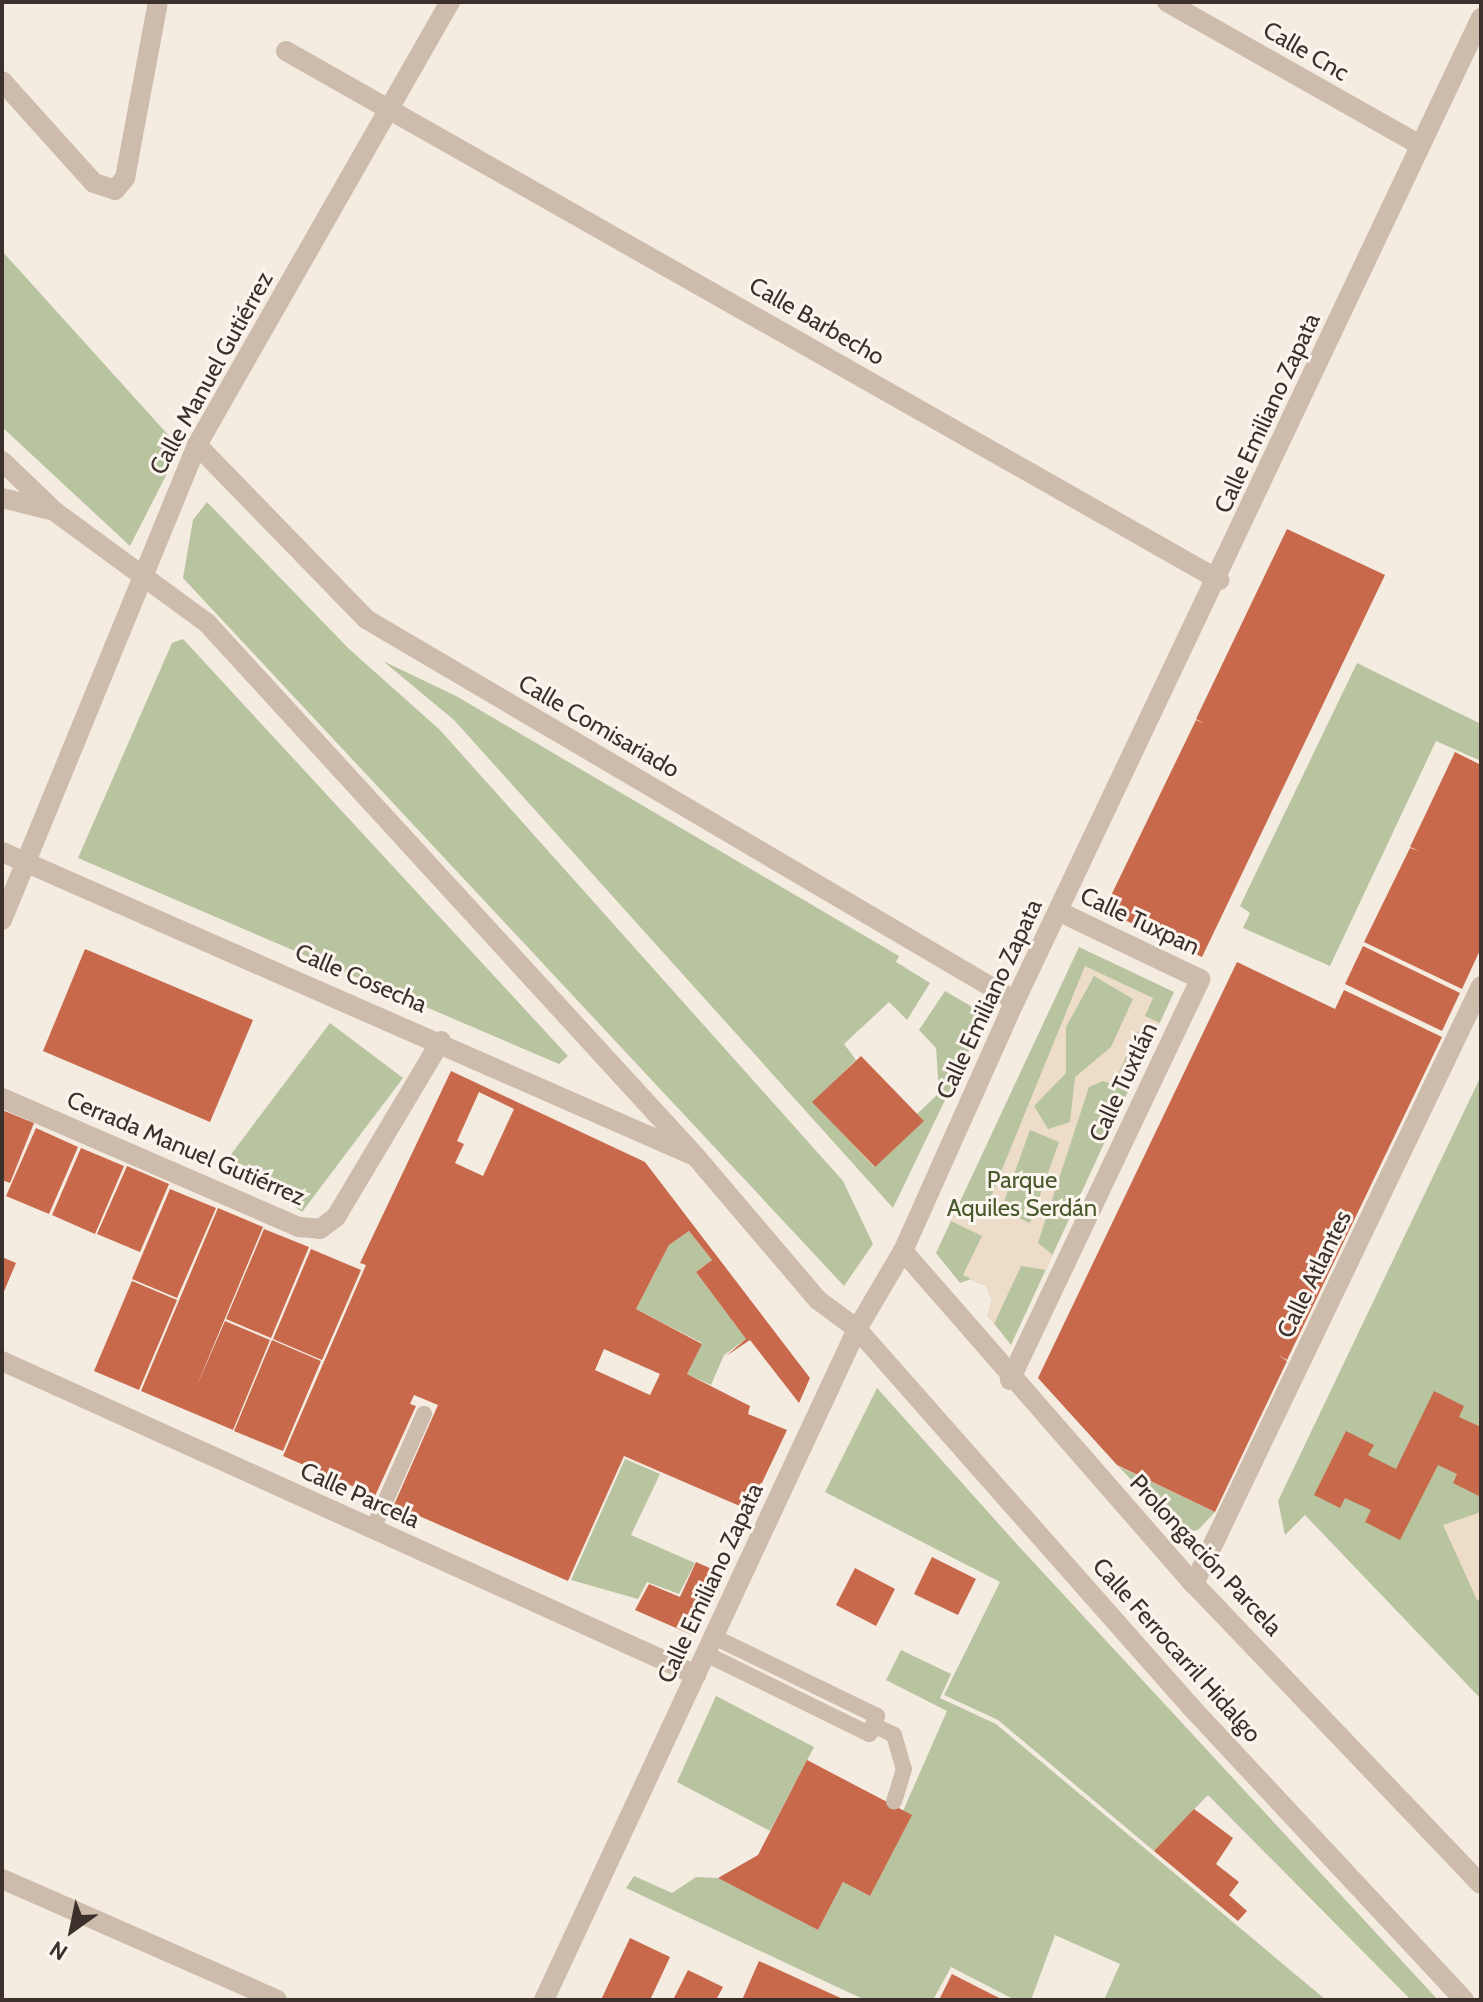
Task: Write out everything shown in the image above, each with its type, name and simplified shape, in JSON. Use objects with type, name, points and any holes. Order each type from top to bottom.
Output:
[{"type":"street","points":[[2,81],[94,183],[115,190],[125,178],[158,2]]},
{"type":"street","name":"Calle Manuel Gutiérrez","points":[[2,920],[197,445],[450,2]]},
{"type":"street","name":"Calle Cnc","points":[[1167,2],[1420,145]]},
{"type":"street","name":"Calle Emiliano Zapata","points":[[544,2000],[857,1329],[903,1251],[1015,1001],[1219,580],[1481,18]]},
{"type":"street","name":"Calle Barbecho","points":[[286,51],[1219,580]]},
{"type":"street","name":"Calle Comisariado","points":[[197,445],[366,619],[1015,1001]]},
{"type":"street","name":"Calle Ferrocarril Hidalgo","points":[[2,461],[54,511],[207,623],[697,1158],[818,1300],[857,1329],[1191,1707],[1464,2000]]},
{"type":"street","points":[[2,498],[54,511]]},
{"type":"street","name":"Calle Cosecha","points":[[2,852],[441,1041],[697,1158]]},
{"type":"street","name":"Calle Tuxpan","points":[[1058,911],[1200,979]]},
{"type":"street","name":"Calle Tuxtlán","points":[[1010,1380],[1200,979]]},
{"type":"street","name":"Calle Atlantes","points":[[1194,1584],[1481,986]]},
{"type":"street","name":"Cerrada Manuel Gutiérrez","points":[[2,1098],[299,1227],[320,1229],[336,1217],[441,1041]]},
{"type":"street","name":"Prolongación Parcela","points":[[903,1251],[1010,1380],[1194,1584],[1481,1884]]},
{"type":"street","name":"Calle Parcela","points":[[2,1361],[696,1675]]},
{"type":"street","points":[[2,1879],[277,2000]]},
{"type":"lane","points":[[373,1529],[424,1414]]},
{"type":"lane","points":[[710,1646],[869,1734],[873,1725],[894,1735],[904,1769],[894,1801]]},
{"type":"green space","points":[[2,251],[180,448],[130,546],[2,427]]},
{"type":"green space","points":[[207,502],[348,648],[440,730],[843,1181],[873,1244],[844,1286],[183,578],[193,520]]},
{"type":"green space","points":[[183,639],[568,1056],[559,1064],[78,858],[172,643]]},
{"type":"green space","points":[[383,661],[456,696],[899,956],[896,962],[930,983],[907,1020],[889,1002],[844,1044],[856,1060],[813,1102],[874,1167],[923,1120],[917,1114],[939,1093],[936,1048],[919,1030],[945,991],[986,1015],[893,1208],[454,720]]},
{"type":"green space","points":[[1357,663],[1481,724],[1481,761],[1436,741],[1330,966],[1243,928],[1250,913],[1240,906]]},
{"type":"green space","name":"Parque Aquiles Serdán","points":[[1079,947],[1174,992],[1011,1345],[988,1316],[992,1300],[986,1286],[971,1279],[960,1283],[936,1253]]},
{"type":"green space","points":[[330,1023],[403,1078],[302,1212],[229,1157]]},
{"type":"green space","points":[[1481,1076],[1481,1699],[1305,1515],[1285,1535],[1278,1501]]},
{"type":"green space","points":[[689,1231],[712,1260],[696,1272],[746,1339],[724,1355],[711,1385],[687,1374],[702,1343],[636,1309],[669,1245]]},
{"type":"green space","points":[[877,1388],[1438,2000],[1411,2000],[1208,1795],[1154,1851],[998,1720],[944,1695],[1000,1582],[825,1492]]},
{"type":"green space","points":[[625,1459],[660,1474],[631,1535],[695,1563],[679,1594],[647,1582],[638,1599],[571,1580]]},
{"type":"green space","points":[[1118,1466],[1215,1512],[1198,1530],[1182,1532]]},
{"type":"green space","points":[[901,1650],[951,1674],[940,1698],[996,1724],[1326,2000],[1104,2000],[1120,1964],[1055,1935],[1031,2000],[1015,2000],[951,1967],[933,2000],[865,2000],[626,1888],[634,1876],[672,1893],[696,1877],[718,1878],[818,1930],[843,1882],[870,1896],[911,1815],[903,1811],[947,1711],[886,1680]]},
{"type":"green space","points":[[716,1696],[814,1747],[770,1831],[677,1782]]},
{"type":"shaded area","points":[[1085,966],[1153,998],[1145,1016],[1160,1023],[1153,1037],[1138,1031],[1113,1085],[1103,1081],[1089,1087],[1038,1243],[1053,1255],[1046,1270],[1021,1266],[994,1324],[988,1316],[992,1300],[986,1286],[963,1275],[982,1236],[951,1221],[956,1210],[983,1216]],"holes":[[[1094,976],[1133,999],[1111,1047],[1075,1077],[1070,1122],[1048,1129],[1034,1106],[1066,1073],[1066,1027]],[[1030,1130],[1059,1142],[1030,1223],[1001,1210]]]},
{"type":"shaded area","points":[[1481,1512],[1481,1600],[1477,1600],[1443,1525]]},
{"type":"building","points":[[1287,529],[1385,575],[1202,957],[1104,910],[1196,720],[1205,724],[1196,719]]},
{"type":"building","points":[[1455,752],[1481,765],[1481,948],[1462,989],[1364,942],[1410,848],[1419,851],[1410,847]]},
{"type":"building","points":[[1363,946],[1460,993],[1442,1031],[1345,984]]},
{"type":"building","points":[[85,949],[253,1020],[210,1122],[43,1051]]},
{"type":"building","points":[[1237,962],[1335,1009],[1344,990],[1442,1037],[1287,1360],[1278,1355],[1287,1361],[1215,1512],[1117,1465],[1038,1378]]},
{"type":"building","points":[[861,1056],[924,1121],[875,1167],[812,1102]]},
{"type":"building","points":[[451,1071],[645,1162],[810,1378],[799,1403],[750,1340],[726,1356],[746,1339],[696,1272],[712,1260],[689,1231],[669,1245],[636,1309],[702,1344],[687,1374],[750,1406],[748,1414],[787,1430],[749,1510],[624,1456],[568,1581],[394,1505],[438,1405],[414,1395],[410,1404],[416,1406],[375,1496],[283,1456],[366,1265],[360,1263]],"holes":[[[479,1092],[514,1109],[483,1176],[455,1163],[464,1144],[457,1141]],[[604,1349],[660,1374],[650,1395],[595,1370]]]},
{"type":"building","points":[[2,1110],[34,1123],[10,1183],[2,1180]]},
{"type":"building","points":[[36,1128],[78,1147],[49,1214],[6,1196]]},
{"type":"building","points":[[81,1148],[124,1166],[95,1234],[52,1215]]},
{"type":"building","points":[[127,1166],[169,1184],[140,1252],[97,1234]]},
{"type":"building","points":[[170,1189],[216,1208],[177,1298],[132,1279]]},
{"type":"building","points":[[218,1208],[263,1227],[195,1390],[225,1321],[270,1340],[233,1430],[141,1391]]},
{"type":"building","points":[[264,1229],[309,1247],[271,1338],[226,1319]]},
{"type":"building","points":[[311,1249],[361,1270],[322,1360],[273,1339]]},
{"type":"building","points":[[2,1257],[16,1263],[2,1296]]},
{"type":"building","points":[[132,1281],[177,1300],[139,1390],[94,1371]]},
{"type":"building","points":[[272,1340],[321,1361],[283,1451],[234,1431]]},
{"type":"building","points":[[1434,1391],[1464,1406],[1459,1417],[1481,1427],[1481,1497],[1453,1483],[1457,1474],[1438,1465],[1400,1540],[1365,1522],[1371,1510],[1345,1498],[1340,1508],[1314,1495],[1346,1431],[1374,1445],[1368,1455],[1396,1469]]},
{"type":"building","points":[[932,1557],[976,1579],[958,1615],[914,1594]]},
{"type":"building","points":[[696,1562],[721,1573],[692,1635],[635,1610],[649,1584],[680,1597]]},
{"type":"building","points":[[855,1568],[895,1589],[876,1626],[836,1605]]},
{"type":"building","points":[[807,1760],[912,1815],[870,1896],[843,1882],[818,1930],[718,1878],[758,1855]]},
{"type":"building","points":[[1194,1809],[1233,1838],[1216,1864],[1239,1882],[1229,1895],[1247,1911],[1238,1921],[1154,1851]]},
{"type":"building","points":[[630,1938],[670,1957],[650,2000],[601,2000]]},
{"type":"building","points":[[759,1961],[845,2000],[742,2000]]},
{"type":"building","points":[[688,1970],[723,1987],[716,2000],[673,2000]]},
{"type":"building","points":[[952,1974],[1003,2000],[939,2000]]}]
